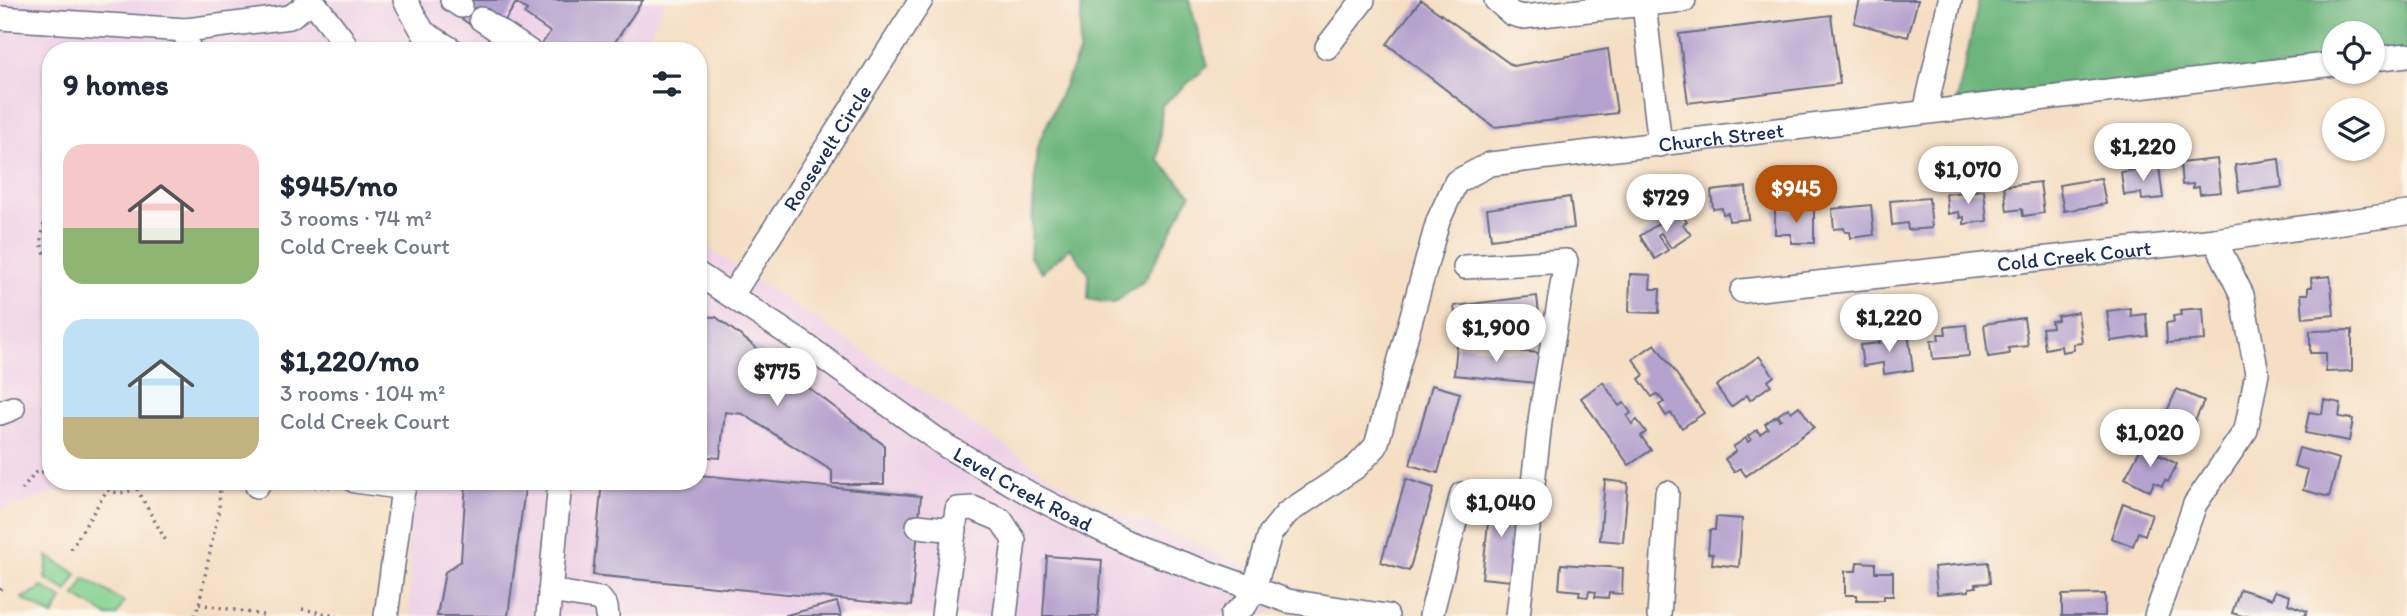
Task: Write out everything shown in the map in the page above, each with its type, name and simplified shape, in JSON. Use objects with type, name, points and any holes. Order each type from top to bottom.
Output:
[{"type":"street","points":[[405,0],[423,32],[439,42]]},
{"type":"street","name":"Roosevelt Circle","points":[[732,295],[922,0]]},
{"type":"street","points":[[1327,47],[1363,0]]},
{"type":"street","points":[[1496,0],[1513,14],[1523,17],[1644,2],[1684,0]]},
{"type":"street","points":[[1925,112],[1950,0]]},
{"type":"street","points":[[0,18],[187,41],[290,17],[312,1],[344,42]]},
{"type":"street","points":[[1644,2],[1660,145]]},
{"type":"street","points":[[481,19],[514,42]]},
{"type":"street","points":[[2385,58],[2407,55]]},
{"type":"street","name":"Church Street","points":[[1244,603],[1270,534],[1287,513],[1356,467],[1376,446],[1438,221],[1456,182],[1490,164],[2322,65]]},
{"type":"street","name":"Cold Creek Court","points":[[1742,291],[2215,240],[2407,213]]},
{"type":"street","points":[[2156,616],[2195,504],[2246,430],[2257,373],[2242,295],[2215,240]]},
{"type":"street","points":[[1465,267],[1566,261],[1541,413],[1518,616]]},
{"type":"street","name":"Level Creek Road","points":[[707,281],[732,295],[946,446],[1032,495],[1244,603],[1288,601],[1387,616]]},
{"type":"street","points":[[386,616],[403,490]]},
{"type":"street","points":[[548,616],[559,490]]},
{"type":"street","points":[[1659,616],[1667,492]]},
{"type":"street","points":[[1431,616],[1462,494]]},
{"type":"street","points":[[943,616],[957,509],[973,508],[1001,520],[1014,540],[1005,616]]},
{"type":"street","points":[[918,526],[955,530]]},
{"type":"street","points":[[550,591],[600,599],[606,607],[607,616]]},
{"type":"path","points":[[22,490],[36,472],[42,472]]},
{"type":"path","points":[[71,549],[107,490],[116,494],[133,490]]},
{"type":"path","points":[[138,490],[167,543]]},
{"type":"path","points":[[195,616],[219,509],[220,490]]},
{"type":"path","points":[[199,604],[237,613],[263,615]]},
{"type":"path","points":[[302,609],[337,616]]},
{"type":"shaded area","points":[[0,0],[666,0],[645,42],[42,42],[42,490],[66,490],[0,510]]},
{"type":"shaded area","points":[[707,247],[1079,495],[1327,600],[1250,616],[410,616],[407,490],[707,490]]},
{"type":"green space","points":[[1082,0],[1189,0],[1208,66],[1162,105],[1158,160],[1191,194],[1145,280],[1113,304],[1088,299],[1089,274],[1070,248],[1042,272],[1030,257],[1037,147],[1079,53]]},
{"type":"green space","points":[[1979,0],[2407,0],[2407,56],[2385,59],[2385,21],[2322,21],[2322,64],[1957,101]]},
{"type":"green space","points":[[47,556],[77,574],[67,591],[45,578]]},
{"type":"green space","points":[[85,578],[124,602],[116,616],[108,616],[75,596]]},
{"type":"green space","points":[[41,586],[62,599],[53,616],[22,598]]},
{"type":"building","points":[[465,0],[643,0],[615,42],[543,42],[550,32],[524,14],[527,10],[516,3],[504,22],[475,28],[456,15]]},
{"type":"building","points":[[1421,0],[1513,66],[1608,49],[1617,113],[1494,127],[1387,44]]},
{"type":"building","points":[[1860,0],[1918,0],[1908,37],[1854,23]]},
{"type":"building","points":[[1831,15],[1840,84],[1688,103],[1679,34]]},
{"type":"building","points":[[2217,159],[2221,192],[2200,194],[2199,187],[2193,188],[2193,184],[2182,185],[2180,163]]},
{"type":"building","points":[[2279,159],[2282,187],[2239,192],[2235,165]]},
{"type":"building","points":[[2159,167],[2163,198],[2142,200],[2141,193],[2124,195],[2121,172]]},
{"type":"building","points":[[2101,178],[2106,204],[2064,211],[2059,185]]},
{"type":"building","points":[[2040,182],[2044,213],[2023,216],[2022,209],[2007,211],[2004,186]]},
{"type":"building","points":[[1746,187],[1749,219],[1729,221],[1728,213],[1723,214],[1722,208],[1713,209],[1711,191]]},
{"type":"building","points":[[1984,190],[1987,221],[1964,224],[1964,217],[1960,218],[1959,212],[1948,214],[1946,194]]},
{"type":"building","points":[[1570,197],[1574,228],[1491,239],[1487,209]]},
{"type":"building","points":[[1929,198],[1932,228],[1908,230],[1907,223],[1892,225],[1890,201]]},
{"type":"building","points":[[1871,205],[1874,235],[1851,238],[1850,232],[1845,232],[1844,228],[1834,229],[1832,209]]},
{"type":"building","points":[[1679,210],[1687,222],[1683,224],[1691,235],[1671,248],[1661,233],[1658,235],[1668,250],[1655,259],[1640,236]]},
{"type":"building","points":[[1775,210],[1814,210],[1814,243],[1791,243],[1791,234],[1775,234]]},
{"type":"building","points":[[1630,274],[1651,275],[1650,289],[1660,289],[1659,313],[1629,312]]},
{"type":"building","points":[[2330,276],[2334,315],[2303,318],[2301,294],[2308,294],[2308,287],[2312,287],[2311,278]]},
{"type":"building","points":[[1537,296],[1540,324],[1458,335],[1454,306]]},
{"type":"building","points":[[2130,308],[2131,316],[2146,314],[2148,336],[2111,341],[2107,311]]},
{"type":"building","points":[[2203,308],[2205,340],[2167,343],[2166,323],[2174,322],[2173,316],[2181,315],[2180,310]]},
{"type":"building","points":[[2078,312],[2082,343],[2073,344],[2074,350],[2062,352],[2061,346],[2045,349],[2042,328],[2052,327],[2051,321],[2058,320],[2057,316]]},
{"type":"building","points":[[707,316],[716,317],[884,445],[884,484],[832,484],[832,471],[743,414],[725,412],[720,458],[707,457]]},
{"type":"building","points":[[2024,318],[2028,346],[2008,348],[2009,354],[1988,357],[1984,324]]},
{"type":"building","points":[[1966,325],[1969,356],[1933,359],[1931,341],[1939,340],[1938,334],[1946,334],[1945,327]]},
{"type":"building","points":[[2352,330],[2352,371],[2326,372],[2326,353],[2310,353],[2310,331]]},
{"type":"building","points":[[1908,333],[1913,370],[1884,374],[1883,363],[1863,366],[1860,345],[1880,343],[1879,337]]},
{"type":"building","points":[[1655,344],[1704,413],[1682,428],[1671,413],[1666,416],[1659,405],[1664,402],[1657,394],[1652,397],[1639,379],[1644,375],[1633,359]]},
{"type":"building","points":[[1457,345],[1539,353],[1536,383],[1454,375]]},
{"type":"building","points":[[1759,356],[1774,376],[1768,381],[1771,385],[1750,400],[1747,395],[1731,407],[1716,386]]},
{"type":"building","points":[[1603,382],[1619,406],[1624,403],[1631,413],[1627,416],[1632,424],[1637,420],[1646,432],[1641,436],[1651,450],[1629,465],[1581,398]]},
{"type":"building","points":[[1432,385],[1460,393],[1438,473],[1410,465]]},
{"type":"building","points":[[2177,389],[2204,401],[2195,421],[2189,418],[2183,431],[2162,422]]},
{"type":"building","points":[[2324,400],[2341,403],[2339,417],[2353,419],[2349,441],[2305,433],[2309,412],[2322,414]]},
{"type":"building","points":[[1799,406],[1814,427],[1746,476],[1740,468],[1734,472],[1725,459],[1736,451],[1733,447],[1746,438],[1748,442],[1751,440],[1748,436],[1757,430],[1760,434],[1768,428],[1765,424],[1776,416],[1781,419],[1778,415],[1788,408],[1791,412]]},
{"type":"building","points":[[2142,446],[2177,464],[2168,482],[2165,480],[2162,486],[2154,482],[2150,491],[2125,478]]},
{"type":"building","points":[[2299,448],[2339,459],[2329,497],[2303,490],[2308,470],[2294,466]]},
{"type":"building","points":[[707,476],[921,496],[911,606],[593,575],[601,490],[707,490]]},
{"type":"building","points":[[1406,479],[1434,488],[1409,571],[1381,562]]},
{"type":"building","points":[[1605,480],[1628,483],[1623,542],[1600,540]]},
{"type":"building","points":[[465,490],[525,490],[508,616],[437,616],[445,572],[461,561]]},
{"type":"building","points":[[1491,496],[1520,500],[1511,581],[1482,578]]},
{"type":"building","points":[[2123,503],[2152,514],[2145,535],[2138,532],[2133,546],[2111,538]]},
{"type":"building","points":[[1716,517],[1742,519],[1739,567],[1712,564],[1713,554],[1708,553],[1710,530],[1715,530]]},
{"type":"building","points":[[1047,556],[1102,560],[1098,616],[1043,616]]},
{"type":"building","points":[[1857,562],[1875,563],[1875,572],[1893,572],[1893,596],[1884,596],[1884,600],[1857,600],[1857,595],[1845,595],[1845,571],[1856,571]]},
{"type":"building","points":[[1988,562],[1990,583],[1975,584],[1976,587],[1969,588],[1969,591],[1937,594],[1934,567]]},
{"type":"building","points":[[1561,564],[1623,568],[1622,594],[1609,593],[1608,598],[1595,597],[1596,592],[1589,591],[1588,597],[1579,596],[1580,591],[1559,589]]},
{"type":"building","points":[[2240,589],[2272,599],[2275,591],[2290,596],[2288,604],[2307,611],[2305,616],[2242,616],[2232,613]]},
{"type":"building","points":[[2105,594],[2105,616],[2062,616],[2062,595]]},
{"type":"building","points":[[837,602],[841,616],[786,616],[786,615]]}]
